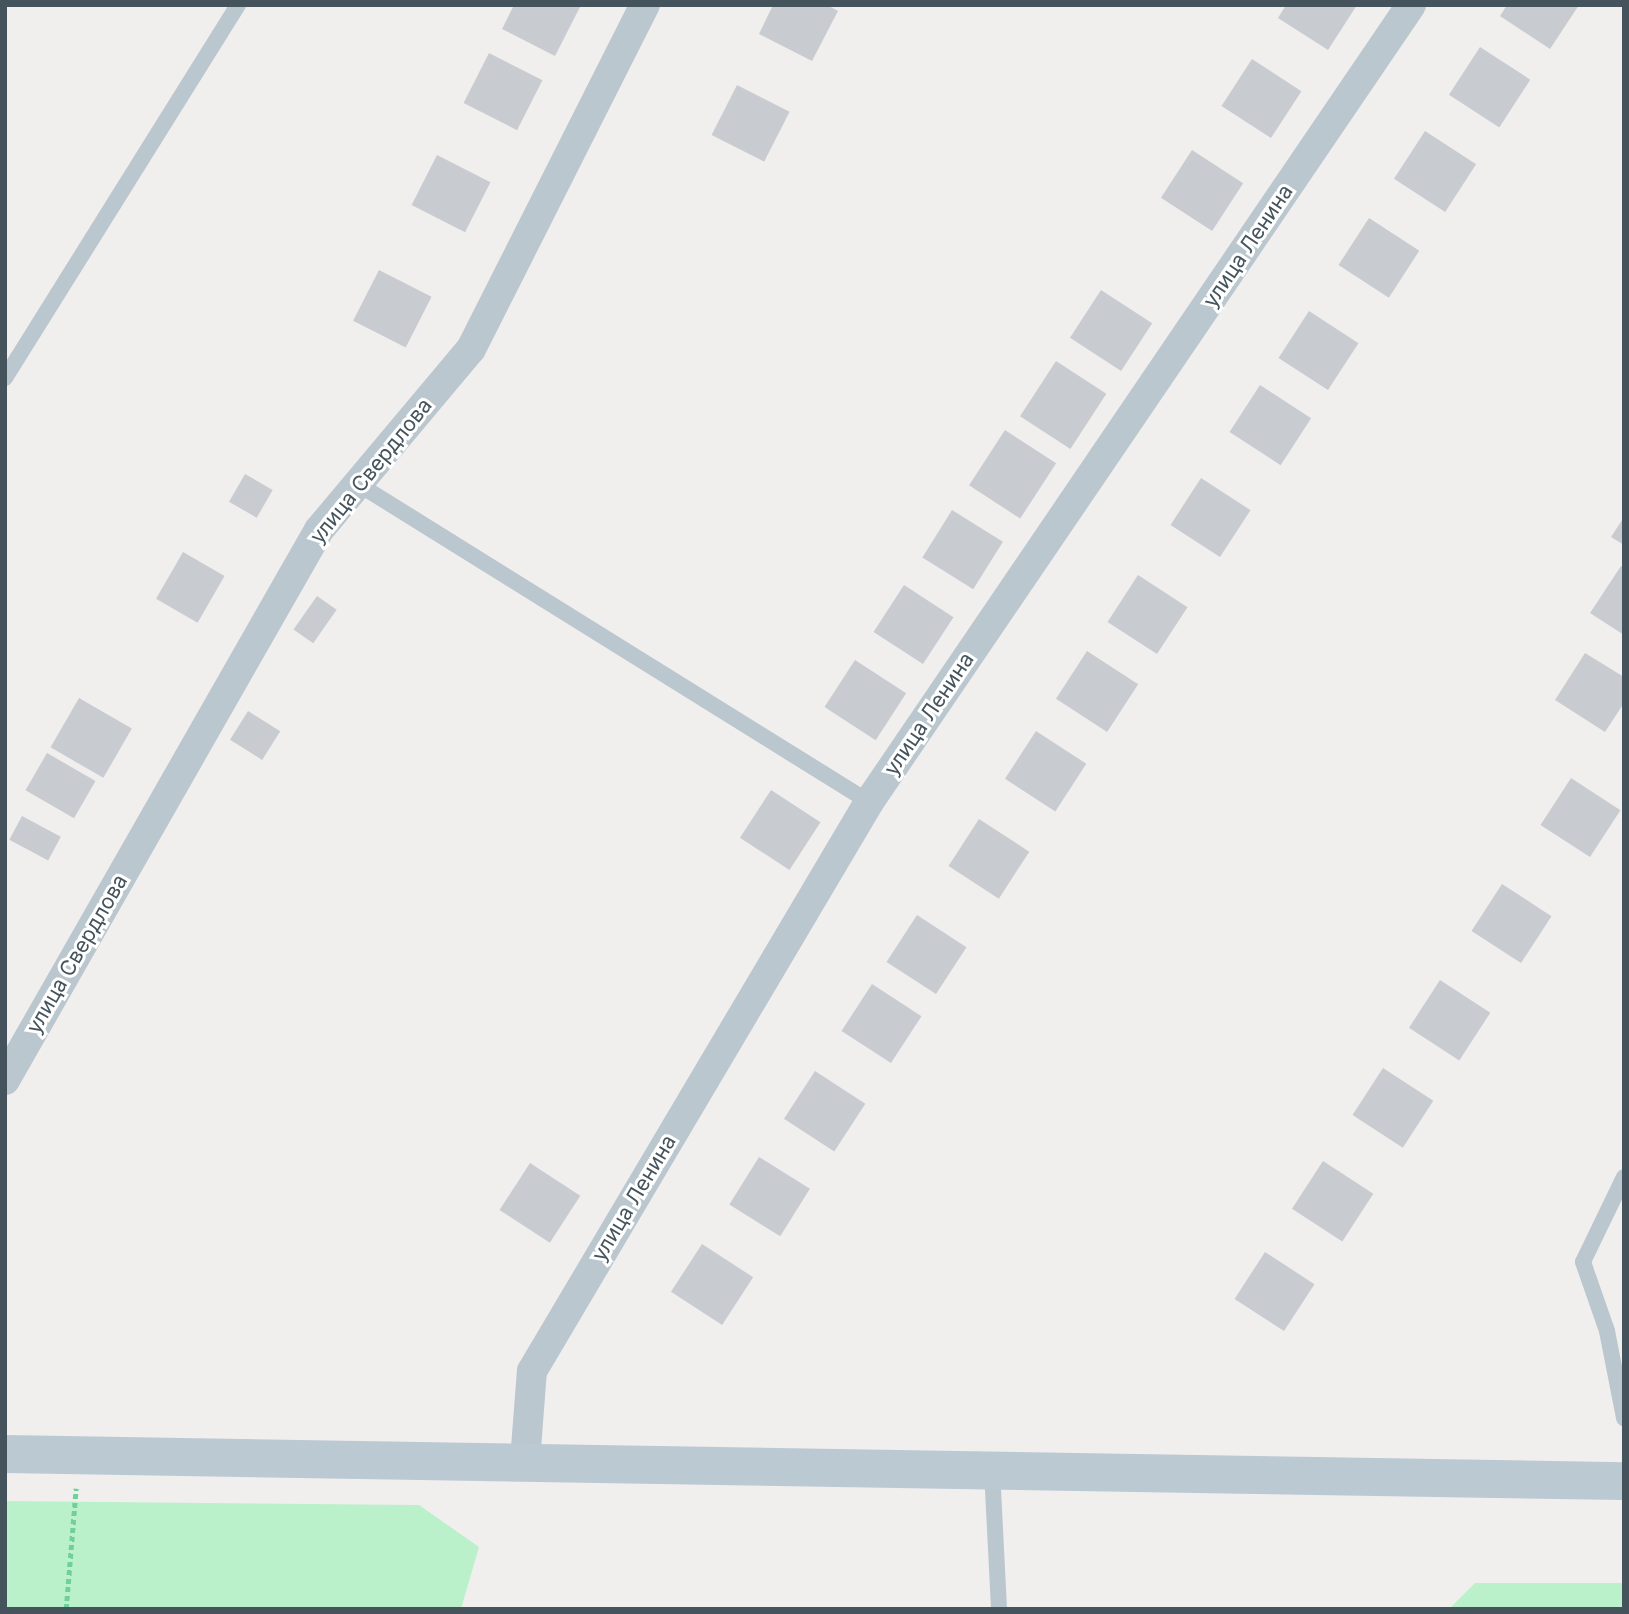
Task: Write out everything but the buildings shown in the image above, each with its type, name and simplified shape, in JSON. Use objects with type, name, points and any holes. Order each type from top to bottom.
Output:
[{"type":"main road","points":[[5,1454],[1624,1481]]},
{"type":"street","name":"улица Свердлова","points":[[5,1080],[319,530],[471,349],[645,5]]},
{"type":"street","name":"улица Ленина","points":[[525,1461],[532,1371],[869,802],[1411,5]]},
{"type":"lane","points":[[5,378],[238,5]]},
{"type":"lane","points":[[358,484],[869,802]]},
{"type":"lane","points":[[1624,1177],[1583,1262],[1607,1331],[1624,1418]]},
{"type":"lane","points":[[992,1470],[999,1609]]},
{"type":"path","points":[[66,1609],[79,1455]]},
{"type":"green space","points":[[5,1501],[419,1505],[479,1547],[461,1609],[5,1609]]},
{"type":"green space","points":[[1475,1583],[1624,1583],[1624,1609],[1449,1609]]}]
